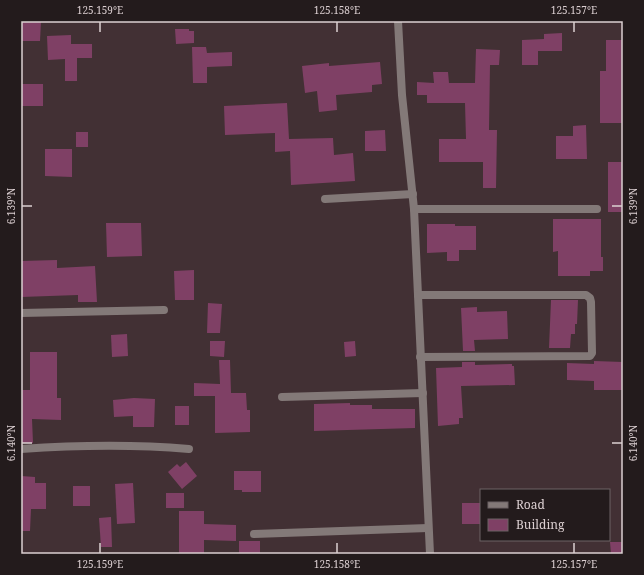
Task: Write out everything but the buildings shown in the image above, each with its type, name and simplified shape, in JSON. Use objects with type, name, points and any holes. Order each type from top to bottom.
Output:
[{"type":"street","points":[[398,21],[402,95],[414,209],[430,554]]},
{"type":"street","points":[[325,199],[413,194]]},
{"type":"street","points":[[414,209],[597,209]]},
{"type":"street","points":[[418,295],[586,295],[590,298],[591,302],[592,353],[590,356],[420,357]]},
{"type":"street","points":[[21,313],[164,310]]},
{"type":"street","points":[[282,397],[423,393]]},
{"type":"street","points":[[21,449],[76,445],[127,445],[189,449]]},
{"type":"street","points":[[254,534],[428,528]]}]
